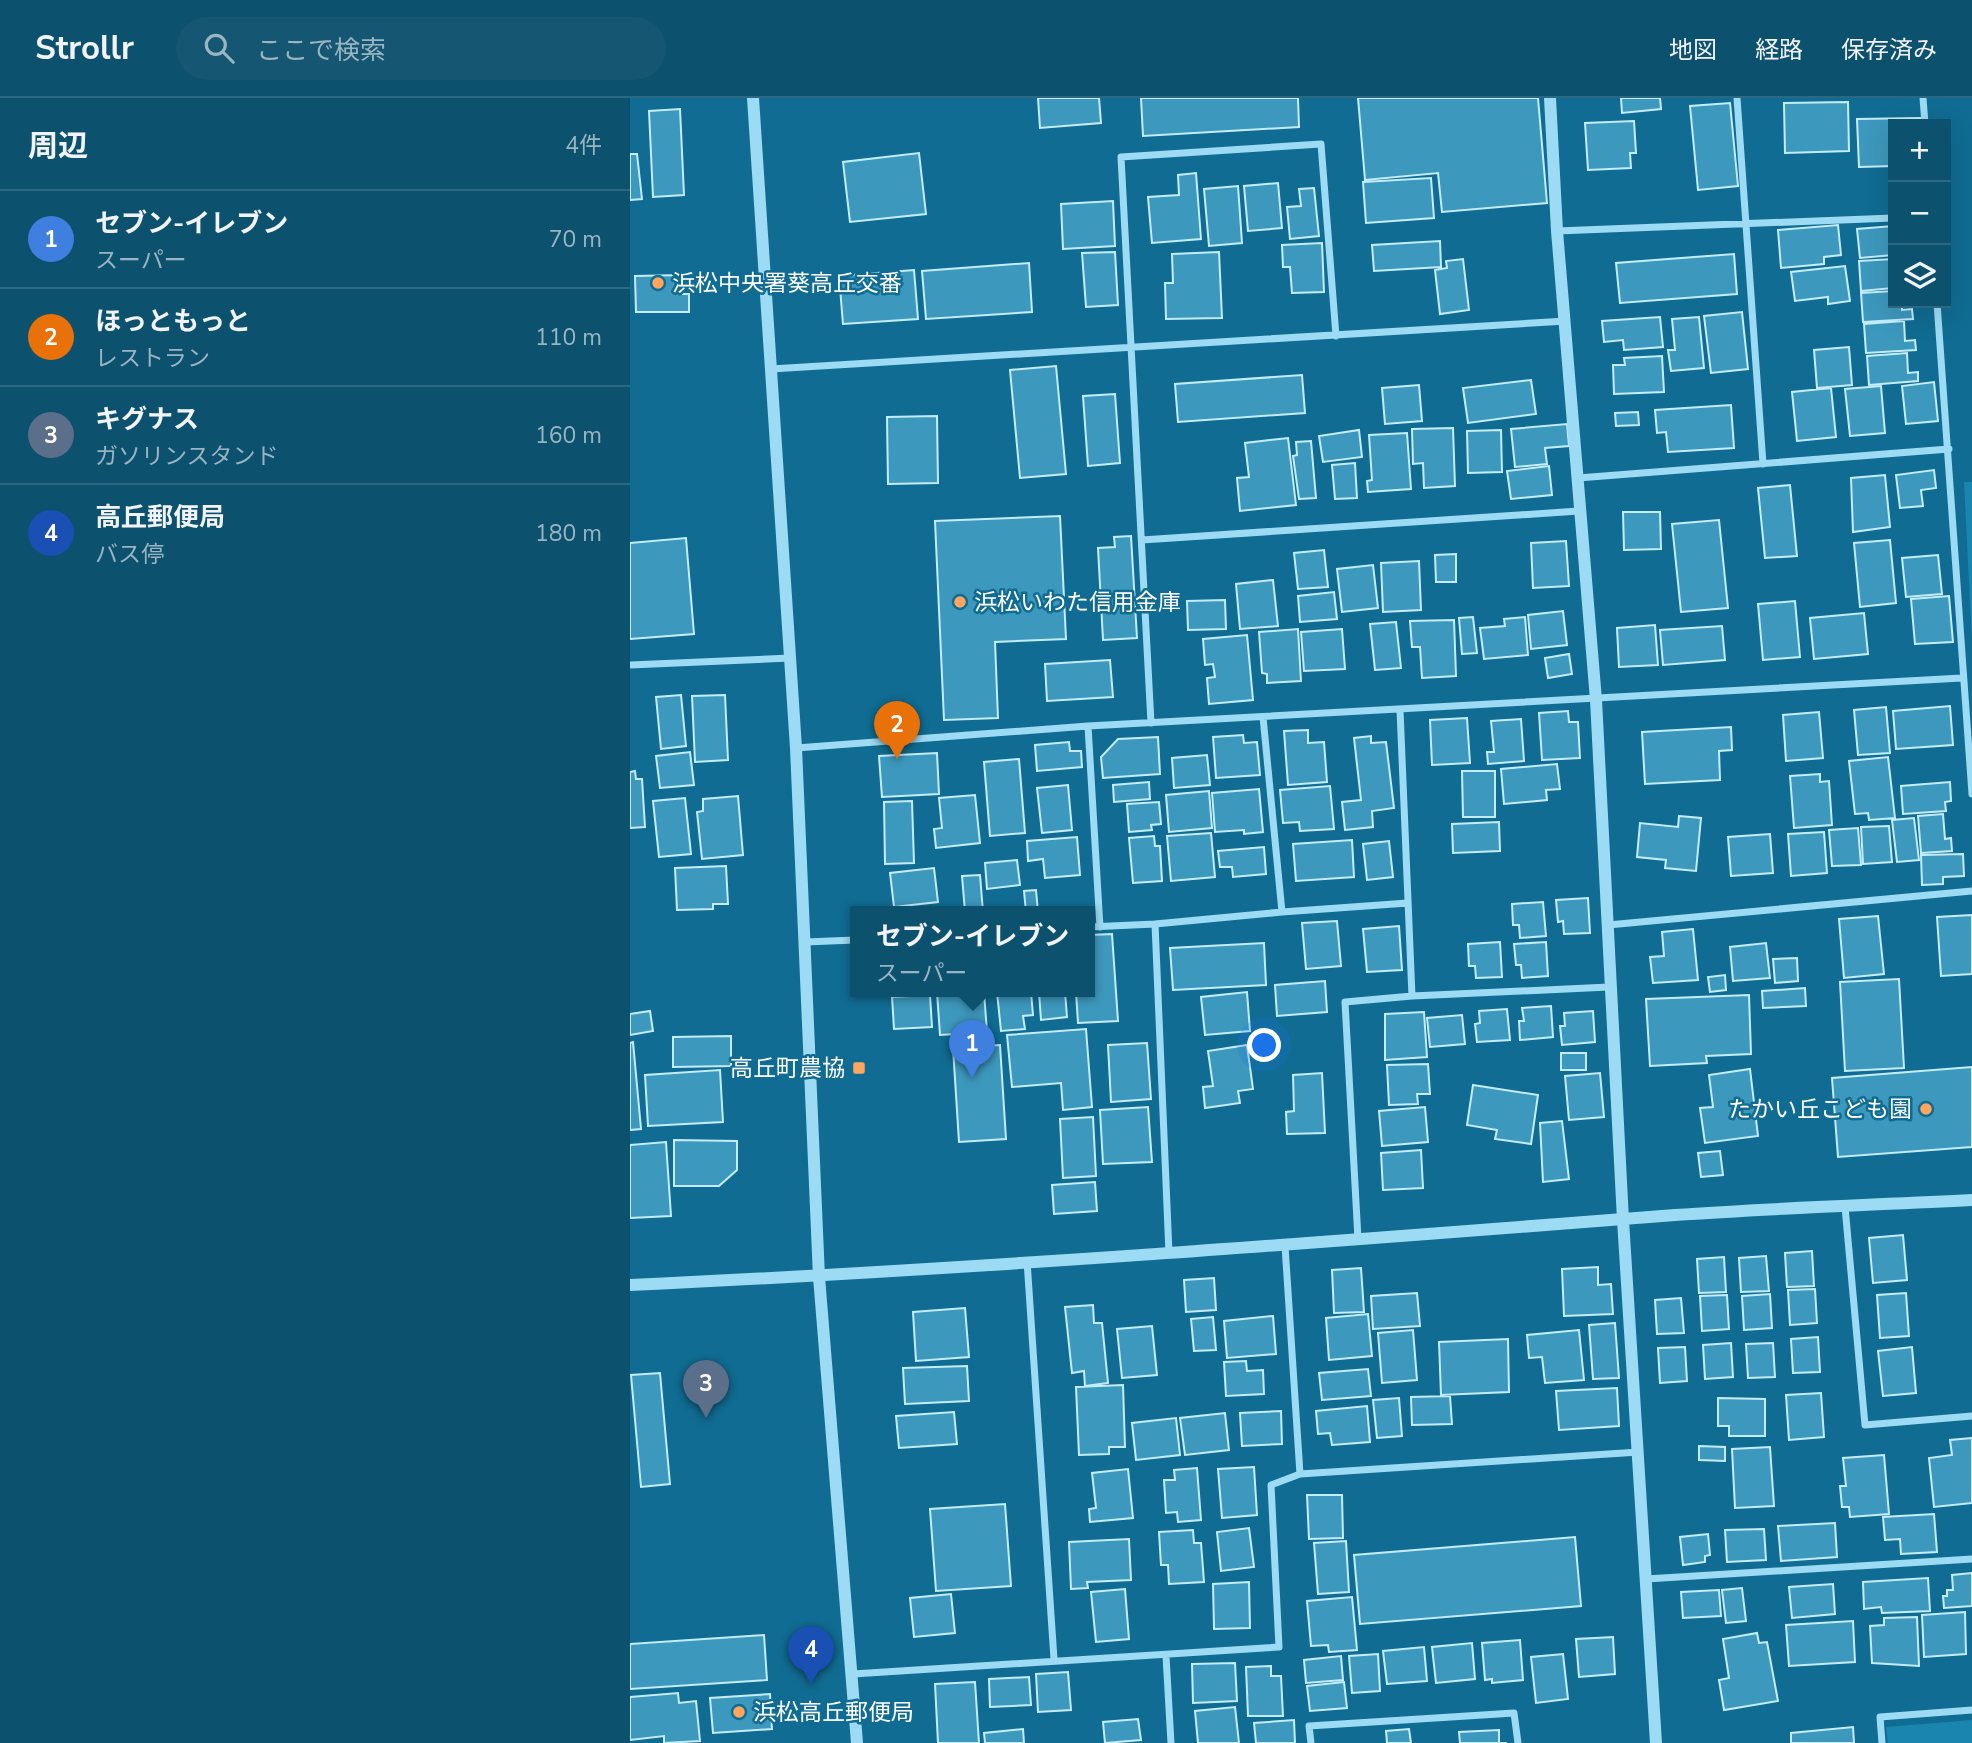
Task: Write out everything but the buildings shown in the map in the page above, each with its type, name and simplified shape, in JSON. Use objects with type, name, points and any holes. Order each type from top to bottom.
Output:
[{"type":"street","points":[[752,98],[796,748],[819,1276],[857,1743]]},
{"type":"street","points":[[1550,98],[1557,231],[1596,699],[1609,987],[1656,1743]]},
{"type":"street","points":[[1737,98],[1763,464]]},
{"type":"street","points":[[1923,98],[1925,119]]},
{"type":"street","points":[[1151,723],[1121,157],[1321,144],[1336,336]]},
{"type":"street","points":[[1557,231],[1888,218]]},
{"type":"street","points":[[1937,308],[1950,449],[1962,678],[1972,794]]},
{"type":"street","points":[[771,369],[1131,345],[1336,336],[1566,321]]},
{"type":"street","points":[[1577,478],[1950,449]]},
{"type":"street","points":[[1142,540],[1579,512]]},
{"type":"street","points":[[630,665],[790,659]]},
{"type":"street","points":[[796,748],[1088,726],[1962,678]]},
{"type":"street","points":[[1400,710],[1412,996]]},
{"type":"street","points":[[1263,717],[1282,912]]},
{"type":"street","points":[[1088,726],[1100,926]]},
{"type":"street","points":[[1608,925],[1972,891]]},
{"type":"street","points":[[1095,926],[1408,904]]},
{"type":"street","points":[[1155,924],[1169,1253]]},
{"type":"street","points":[[805,942],[850,940]]},
{"type":"street","points":[[1358,1239],[1345,1002],[1412,996],[1609,987]]},
{"type":"street","points":[[630,1285],[819,1276],[1027,1260],[1285,1246],[1623,1220],[1972,1200]]},
{"type":"street","points":[[1845,1207],[1865,1425],[1972,1416]]},
{"type":"street","points":[[1285,1246],[1300,1475]]},
{"type":"street","points":[[1027,1260],[1054,1659]]},
{"type":"street","points":[[853,1674],[1054,1659],[1166,1656],[1279,1647],[1271,1485],[1300,1475],[1639,1452]]},
{"type":"street","points":[[1646,1579],[1972,1559]]},
{"type":"street","points":[[1166,1656],[1171,1743]]},
{"type":"street","points":[[1882,1743],[1880,1717],[1972,1710]]},
{"type":"street","points":[[1311,1743],[1309,1726],[1514,1713],[1518,1743]]},
{"type":"shaded area","points":[[1964,482],[1972,482],[1972,642]]},
{"type":"shaded area","points":[[1972,1720],[1972,1743],[1888,1743],[1886,1727]]},
{"type":"place","name":"浜松中央署葵高丘交番","points":[[658,283]]},
{"type":"place","name":"浜松いわた信用金庫","points":[[960,602]]},
{"type":"place","name":"ほっともっと","points":[[897,759]]},
{"type":"place","name":"高丘町農協","points":[[859,1068]]},
{"type":"place","name":"セブン-イレブン","points":[[972,1078]]},
{"type":"place","name":"たかい丘こども園","points":[[1926,1109]]},
{"type":"place","name":"キグナス","points":[[706,1418]]},
{"type":"place","name":"高丘郵便局","points":[[811,1684]]},
{"type":"place","name":"浜松高丘郵便局","points":[[739,1712]]}]
